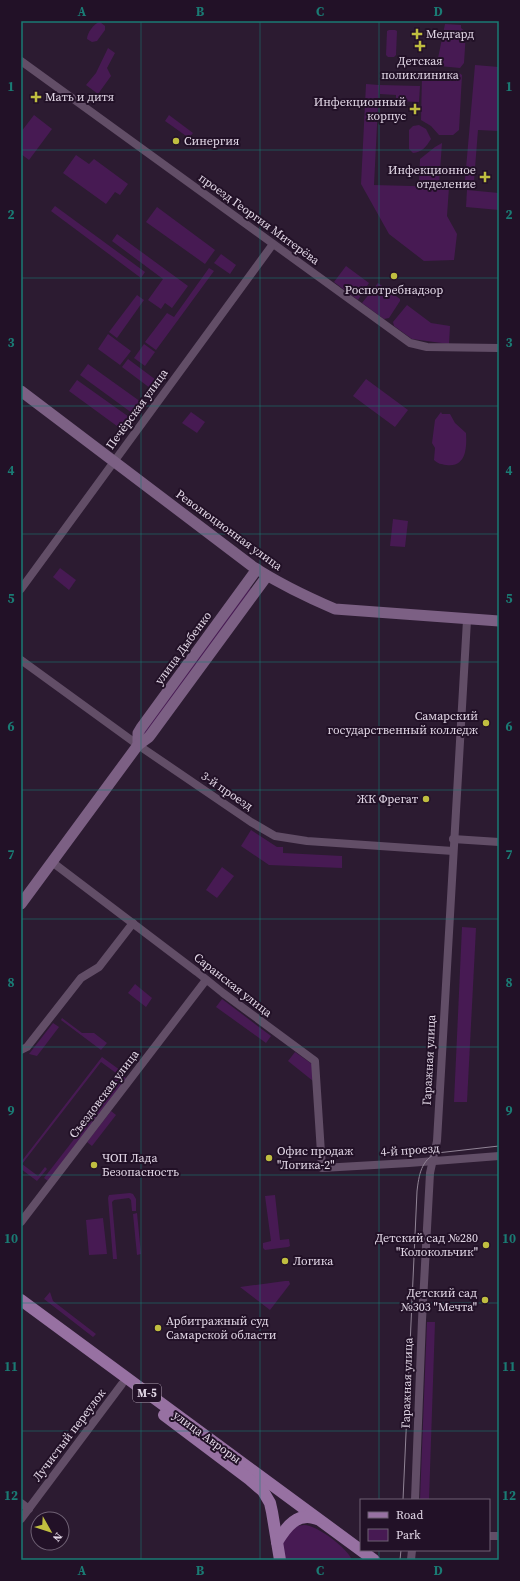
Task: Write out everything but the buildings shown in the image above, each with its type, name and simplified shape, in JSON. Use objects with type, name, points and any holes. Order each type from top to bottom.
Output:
[{"type":"main road","name":"Революционная улица","points":[[21,391],[257,569],[267,576],[320,603],[336,609],[467,620],[499,621]]},
{"type":"main road","name":"улица Дыбенко","points":[[21,904],[141,739],[257,569]]},
{"type":"main road","name":"улица Дыбенко","points":[[141,739],[152,733],[267,576]]},
{"type":"main road","name":"улица Авроры","points":[[21,1300],[360,1550]]},
{"type":"main road","name":"улица Авроры","points":[[21,1310],[258,1487],[270,1503],[278,1542],[279,1559]]},
{"type":"main road","points":[[278,1542],[287,1527],[295,1520],[308,1517],[318,1519]]},
{"type":"main road","points":[[357,1548],[360,1560]]},
{"type":"main road","name":"улица Авроры","points":[[361,1551],[374,1560]]},
{"type":"street","name":"проезд Георгия Митерёва","points":[[21,61],[410,343],[427,347],[499,348]]},
{"type":"street","name":"Печёрская улица","points":[[21,588],[273,244]]},
{"type":"street","name":"Гаражная улица","points":[[415,1499],[422,1312],[430,1173],[437,1141],[453,839],[467,620]]},
{"type":"street","name":"3-й проезд","points":[[21,660],[141,739],[251,822],[275,836],[307,841],[453,851]]},
{"type":"street","points":[[453,839],[499,842]]},
{"type":"street","name":"Саранская улица","points":[[52,862],[315,1061],[322,1168]]},
{"type":"street","points":[[21,1050],[28,1047],[81,978],[99,967],[133,923]]},
{"type":"street","name":"Съездовская улица","points":[[21,1222],[206,980]]},
{"type":"street","name":"4-й проезд","points":[[322,1168],[499,1156]]},
{"type":"street","name":"Лучистый переулок","points":[[21,1519],[122,1384]]},
{"type":"street","points":[[21,1503],[29,1509]]},
{"type":"green space","points":[[100,22],[105,26],[105,30],[97,41],[92,42],[87,39],[88,34],[93,26]]},
{"type":"green space","points":[[445,24],[461,25],[461,28],[466,32],[464,63],[460,68],[439,66],[437,63]]},
{"type":"green space","points":[[387,31],[397,31],[396,55],[394,57],[388,57],[386,55]]},
{"type":"green space","points":[[108,48],[115,53],[107,68],[111,76],[98,94],[86,85],[96,73]]},
{"type":"green space","points":[[475,65],[499,67],[499,131],[478,130],[474,181],[465,180]]},
{"type":"green space","points":[[424,71],[458,72],[462,75],[459,130],[453,135],[439,135],[431,126],[421,120],[422,75]]},
{"type":"green space","points":[[366,84],[379,85],[374,185],[449,187],[447,216],[457,234],[454,260],[424,261],[389,234],[361,184]]},
{"type":"green space","points":[[380,85],[420,86],[419,102],[396,101],[396,95],[380,94]]},
{"type":"green space","points":[[34,115],[52,129],[29,160],[21,154],[21,132]]},
{"type":"green space","points":[[169,115],[193,133],[189,138],[165,121]]},
{"type":"green space","points":[[419,125],[426,129],[431,139],[424,149],[413,153],[409,149],[409,130],[413,126]]},
{"type":"green space","points":[[442,143],[439,184],[419,183],[420,159]]},
{"type":"green space","points":[[76,155],[89,164],[94,159],[128,184],[120,195],[115,192],[106,204],[63,173]]},
{"type":"green space","points":[[467,190],[499,193],[499,210],[466,207]]},
{"type":"green space","points":[[55,206],[145,272],[141,278],[51,211]]},
{"type":"green space","points":[[157,207],[215,250],[205,264],[146,222]]},
{"type":"green space","points":[[117,234],[188,286],[172,308],[165,303],[161,309],[148,300],[163,279],[112,241]]},
{"type":"green space","points":[[221,254],[236,265],[230,274],[214,263]]},
{"type":"green space","points":[[346,266],[369,283],[358,300],[334,282]]},
{"type":"green space","points":[[209,268],[214,271],[156,350],[145,342],[167,313],[174,317]]},
{"type":"green space","points":[[378,283],[400,299],[389,318],[384,319],[362,303]]},
{"type":"green space","points":[[137,295],[144,300],[117,338],[109,332]]},
{"type":"green space","points":[[407,305],[431,323],[450,326],[449,344],[412,339],[394,326],[393,322]]},
{"type":"green space","points":[[108,334],[131,351],[120,365],[98,349]]},
{"type":"green space","points":[[144,344],[155,352],[145,366],[134,358]]},
{"type":"green space","points":[[128,359],[156,380],[150,388],[122,367]]},
{"type":"green space","points":[[88,364],[141,402],[132,413],[80,375]]},
{"type":"green space","points":[[366,379],[408,410],[395,427],[353,396]]},
{"type":"green space","points":[[77,380],[129,417],[121,429],[69,391]]},
{"type":"green space","points":[[191,412],[205,422],[197,433],[182,423]]},
{"type":"green space","points":[[441,412],[442,414],[450,414],[455,423],[466,433],[464,456],[458,463],[453,465],[441,464],[434,460],[435,448],[432,443],[435,420]]},
{"type":"green space","points":[[393,519],[408,521],[405,547],[390,546]]},
{"type":"green space","points":[[60,568],[76,580],[69,590],[53,577]]},
{"type":"green space","points":[[250,587],[251,589],[147,734],[144,735],[143,731]]},
{"type":"green space","points":[[251,830],[277,847],[283,847],[283,853],[342,856],[342,868],[269,865],[241,846]]},
{"type":"green space","points":[[222,867],[234,876],[217,898],[206,890]]},
{"type":"green space","points":[[462,927],[476,928],[467,1102],[454,1102]]},
{"type":"green space","points":[[135,984],[152,998],[146,1007],[128,993]]},
{"type":"green space","points":[[222,999],[271,1036],[266,1043],[216,1007]]},
{"type":"green space","points":[[62,1018],[82,1033],[94,1033],[107,1043],[101,1050],[61,1020]]},
{"type":"green space","points":[[53,1023],[59,1027],[37,1056],[29,1054]]},
{"type":"green space","points":[[295,1052],[312,1064],[313,1081],[288,1061]]},
{"type":"green space","points":[[102,1057],[124,1073],[115,1084],[111,1080],[116,1073],[101,1062],[22,1164],[38,1176],[45,1167],[47,1169],[37,1181],[21,1169],[21,1162]]},
{"type":"green space","points":[[123,1076],[129,1080],[48,1181],[44,1178]]},
{"type":"green space","points":[[111,1111],[116,1115],[92,1146],[87,1142]]},
{"type":"green space","points":[[133,1194],[136,1199],[136,1211],[132,1211],[131,1200],[129,1198],[114,1200],[112,1202],[117,1259],[113,1259],[108,1198],[109,1195]]},
{"type":"green space","points":[[275,1195],[280,1240],[289,1239],[290,1246],[265,1250],[263,1248],[263,1243],[271,1241],[265,1196]]},
{"type":"green space","points":[[137,1213],[141,1254],[137,1255],[133,1214]]},
{"type":"green space","points":[[103,1218],[107,1254],[89,1255],[86,1220]]},
{"type":"green space","points":[[289,1281],[290,1284],[270,1310],[240,1287]]},
{"type":"green space","points":[[50,1292],[53,1301],[96,1334],[93,1337],[44,1299]]},
{"type":"green space","points":[[427,1322],[435,1322],[429,1499],[420,1499]]},
{"type":"green space","points":[[297,1526],[310,1526],[331,1538],[344,1549],[352,1560],[286,1560],[282,1549],[284,1537]]},
{"type":"tram line","points":[[403,1499],[417,1191],[420,1174],[427,1160],[437,1153],[499,1146]]},
{"type":"tram line","points":[[400,1560],[401,1551]]},
{"type":"place","name":"Медгард","points":[[417,34]]},
{"type":"place","name":"Детская поликлиника","points":[[420,46]]},
{"type":"place","name":"Мать и дитя","points":[[36,97]]},
{"type":"place","name":"Инфекционный корпус","points":[[415,109]]},
{"type":"place","name":"Синергия","points":[[176,141]]},
{"type":"place","name":"Инфекционное отделение","points":[[485,177]]},
{"type":"place","name":"Роспотребнадзор","points":[[394,276]]},
{"type":"place","name":"Самарский государственный колледж","points":[[486,723]]},
{"type":"place","name":"ЖК Фрегат","points":[[426,799]]},
{"type":"place","name":"Офис продаж \"Логика-2\"","points":[[269,1158]]},
{"type":"place","name":"ЧОП Лада Безопасность","points":[[94,1165]]},
{"type":"place","name":"Детский сад №280 \"Колокольчик\"","points":[[486,1245]]},
{"type":"place","name":"Логика","points":[[285,1261]]},
{"type":"place","name":"Детский сад №303 \"Мечта\"","points":[[485,1300]]},
{"type":"place","name":"Арбитражный суд Самарской области","points":[[158,1328]]}]
